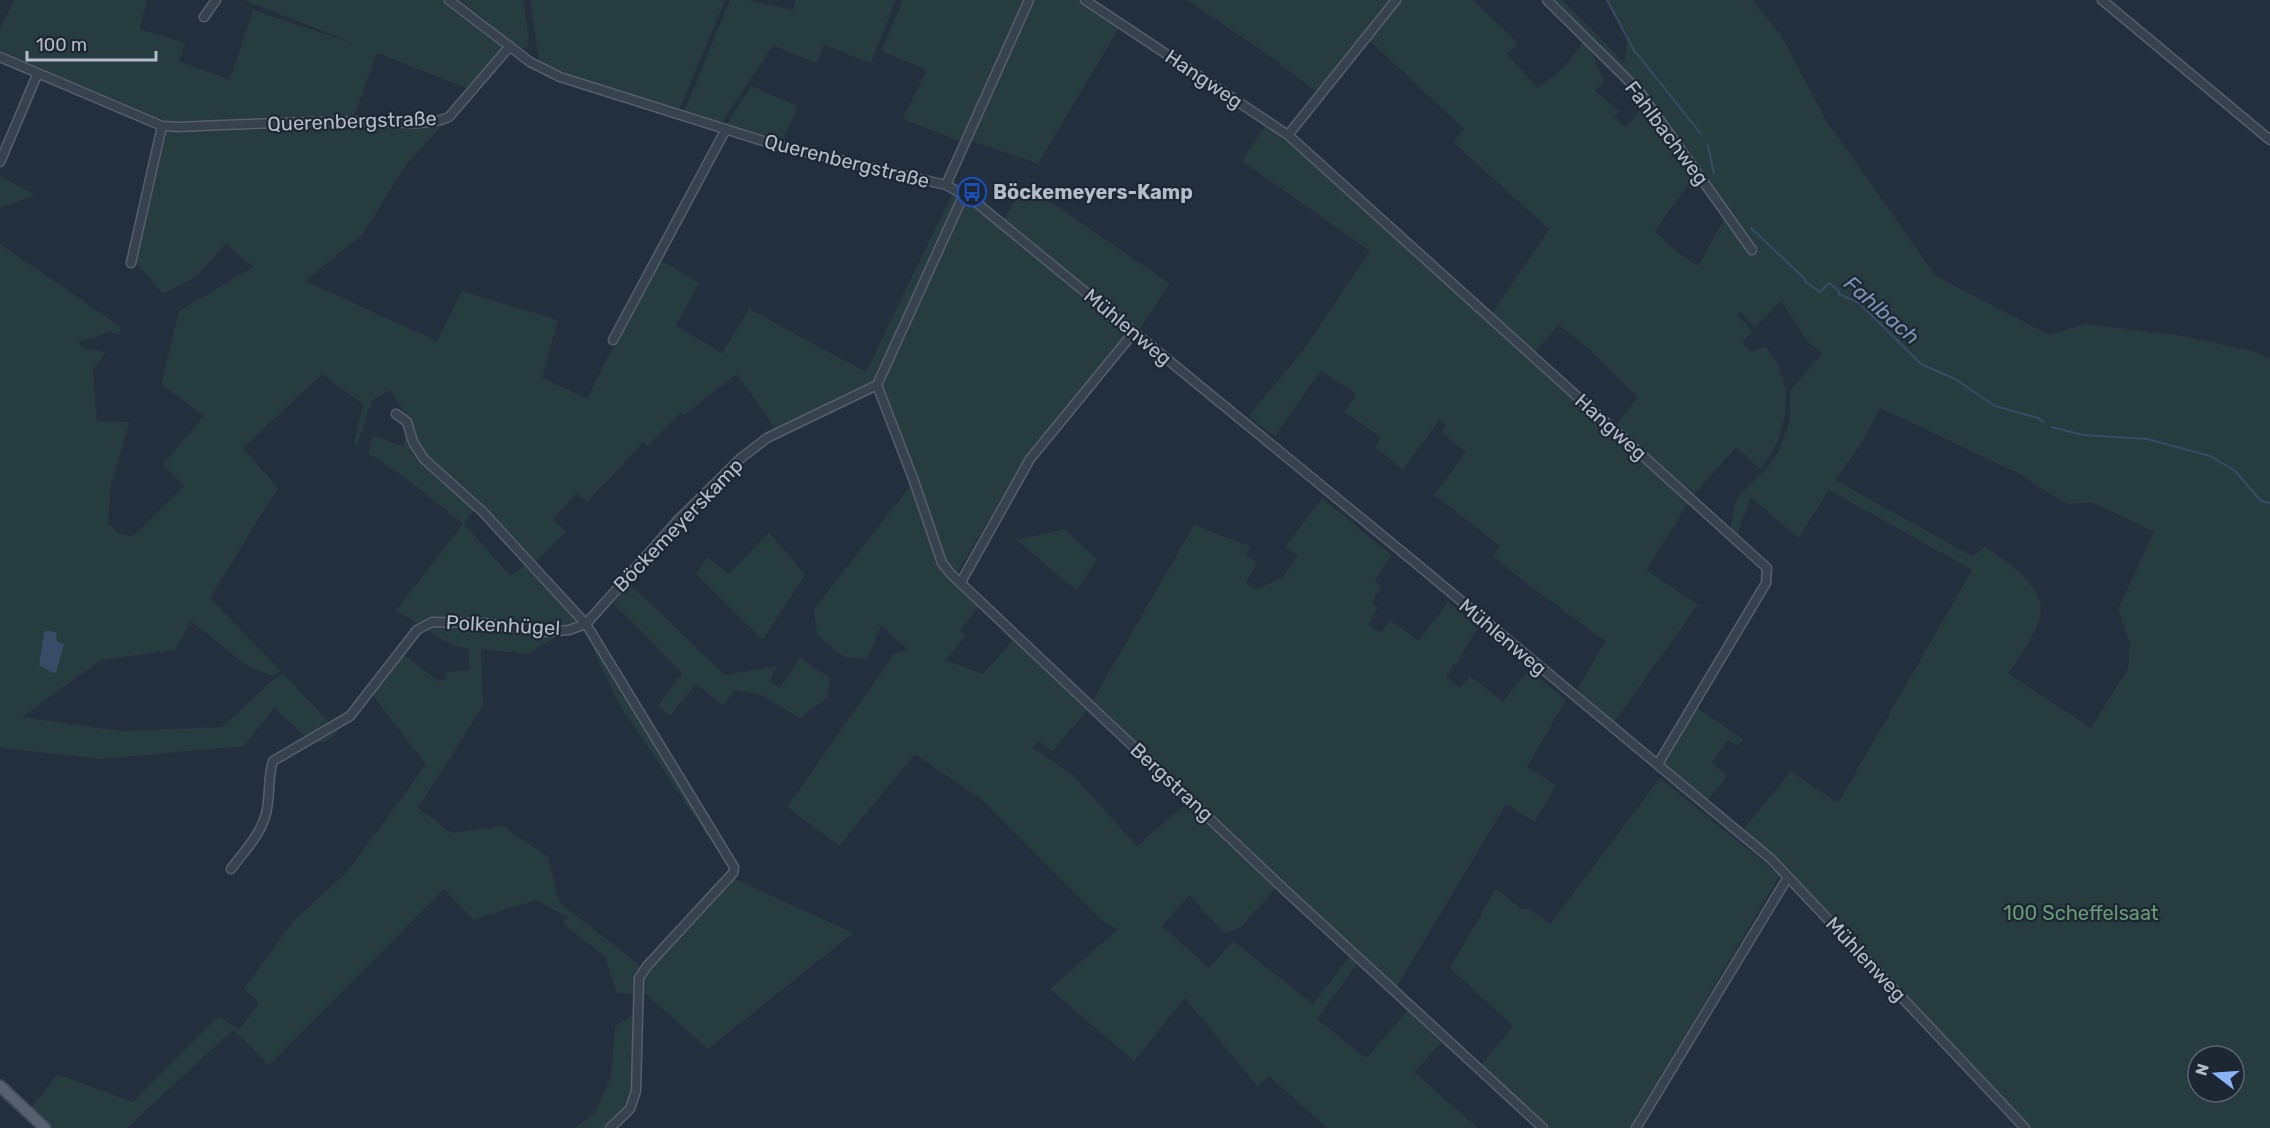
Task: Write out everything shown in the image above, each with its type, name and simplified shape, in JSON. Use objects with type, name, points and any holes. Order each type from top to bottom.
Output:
[{"type":"main road","points":[[0,1086],[45,1128]]},
{"type":"street","points":[[204,17],[216,0]]},
{"type":"street","name":"Querenbergstraße","points":[[449,0],[530,62],[560,77],[776,145],[946,185],[1029,0]]},
{"type":"street","name":"Hangweg","points":[[1084,0],[1287,135],[1767,568],[1766,584],[1658,764]]},
{"type":"street","points":[[1287,135],[1396,0]]},
{"type":"street","name":"Fahlbachweg","points":[[1547,0],[1639,92],[1752,250]]},
{"type":"street","points":[[2102,0],[2270,140]]},
{"type":"street","name":"Querenbergstraße","points":[[162,126],[310,122],[437,123],[449,117],[510,46]]},
{"type":"street","points":[[0,57],[37,75],[162,126],[131,263]]},
{"type":"street","points":[[0,162],[37,75]]},
{"type":"street","points":[[613,340],[726,129]]},
{"type":"street","name":"Mühlenweg","points":[[946,185],[964,194],[1134,332],[1771,859],[2025,1128]]},
{"type":"street","points":[[877,385],[964,194]]},
{"type":"street","points":[[961,582],[1030,459],[1134,332]]},
{"type":"street","name":"Bergstrang","points":[[877,385],[942,562],[950,573],[1282,887],[1543,1128]]},
{"type":"street","name":"Böckemeyerskamp","points":[[586,624],[680,519],[741,458],[767,438],[877,385]]},
{"type":"street","name":"Polkenhügel","points":[[231,869],[260,829],[266,815],[273,761],[350,716],[417,630],[432,621],[483,623],[545,632],[569,630],[586,624],[482,511],[424,459],[413,442],[407,422],[396,414]]},
{"type":"street","points":[[586,624],[734,867],[733,873],[647,966],[639,978],[636,1091],[630,1109],[610,1128]]},
{"type":"street","points":[[1636,1128],[1788,877]]},
{"type":"green space","points":[[14,0],[147,0],[140,29],[185,43],[179,61],[230,80],[253,10],[358,45],[244,0],[445,0],[504,48],[466,88],[377,53],[353,119],[178,123],[163,121],[0,52],[0,29]]},
{"type":"green space","points":[[460,0],[524,0],[528,47],[519,49],[498,36],[488,22]]},
{"type":"green space","points":[[530,0],[725,0],[680,108],[677,109],[590,83],[539,62]]},
{"type":"green space","points":[[730,0],[749,0],[793,10],[795,0],[896,0],[871,63],[824,45],[816,63],[773,45],[721,123],[684,112]]},
{"type":"green space","points":[[903,0],[1027,0],[962,142],[902,119],[927,70],[881,51]]},
{"type":"green space","points":[[1030,0],[1079,0],[1120,26],[1038,164],[969,140]]},
{"type":"green space","name":"100 Scheffelsaat","points":[[1187,0],[1473,0],[1518,43],[1507,54],[1538,88],[1562,69],[1585,40],[1604,81],[1595,91],[1619,111],[1614,117],[1626,128],[1646,103],[1696,174],[1655,231],[1681,255],[1698,266],[1726,216],[1640,90],[1550,0],[1563,0],[1624,63],[1628,35],[1606,0],[1752,0],[1781,35],[1826,120],[1936,276],[2050,335],[2085,324],[2177,335],[2253,351],[2270,359],[2270,1128],[2031,1128],[1772,855],[1743,830],[1790,771],[1838,803],[1972,570],[1829,490],[1799,538],[1751,498],[1741,522],[1738,538],[1730,531],[1735,504],[1740,495],[1766,469],[1778,453],[1790,420],[1790,391],[1822,353],[1807,341],[1781,301],[1755,328],[1740,312],[1737,315],[1753,331],[1742,343],[1751,352],[1765,346],[1782,375],[1786,407],[1778,440],[1760,469],[1736,447],[1691,498],[1615,428],[1637,397],[1598,357],[1559,325],[1530,357],[1689,502],[1646,570],[1698,605],[1613,724],[1576,692],[1605,641],[1493,556],[1500,546],[1434,495],[1466,452],[1442,433],[1446,425],[1439,420],[1403,470],[1375,447],[1381,437],[1344,412],[1356,394],[1321,371],[1275,436],[1248,416],[1301,353],[1370,251],[1242,161],[1267,123],[1286,136],[1491,315],[1549,229],[1453,142],[1464,129],[1367,38],[1318,93],[1264,52]],"holes":[[[1880,408],[2024,476],[2068,504],[2092,502],[2154,532],[2118,609],[2130,644],[2128,668],[2091,728],[2009,674],[2031,638],[2040,616],[2041,605],[2037,595],[2023,576],[1985,547],[1972,556],[1835,480],[1862,443]]]},
{"type":"green space","points":[[751,86],[798,106],[782,141],[726,125]]},
{"type":"green space","points":[[441,127],[406,165],[362,235],[305,281],[437,341],[462,291],[558,320],[542,378],[587,398],[659,259],[699,283],[676,326],[722,353],[749,309],[866,372],[952,194],[969,204],[1130,332],[1029,452],[952,581],[979,606],[960,631],[966,636],[946,660],[983,674],[1015,638],[1088,709],[1053,751],[1038,741],[1033,748],[1073,775],[1137,846],[1186,804],[1277,887],[1240,928],[1227,933],[1220,929],[1189,895],[1162,926],[1209,968],[1233,941],[1313,1004],[1349,957],[1357,964],[1317,1019],[1366,1058],[1408,1010],[1441,1043],[1414,1072],[1478,1128],[1327,1128],[1269,1076],[1258,1087],[1185,998],[1134,1061],[1050,989],[1118,929],[1104,923],[981,799],[915,754],[840,845],[787,807],[894,654],[908,649],[881,626],[867,659],[843,657],[817,635],[814,609],[914,481],[873,384],[776,430],[737,374],[684,415],[681,412],[647,446],[643,443],[587,502],[577,493],[553,519],[566,532],[535,562],[478,505],[464,523],[510,576],[528,562],[582,622],[527,654],[481,649],[483,706],[418,808],[452,833],[503,826],[548,857],[559,902],[642,967],[719,878],[726,877],[731,871],[620,706],[593,649],[597,645],[732,867],[735,879],[853,933],[708,1049],[641,990],[642,1071],[640,1087],[632,1112],[615,1128],[575,1128],[595,1113],[611,1076],[615,1026],[634,1014],[635,994],[617,993],[605,957],[563,923],[568,917],[536,900],[473,920],[444,889],[269,1065],[233,1030],[127,1128],[51,1128],[30,1109],[57,1074],[133,1102],[219,1016],[239,1030],[259,1003],[244,989],[293,921],[345,874],[426,765],[371,693],[401,652],[438,681],[447,679],[446,672],[470,670],[468,648],[453,646],[396,610],[463,524],[404,477],[368,453],[373,436],[403,446],[407,431],[426,458],[417,442],[410,421],[390,390],[372,400],[357,446],[354,443],[363,404],[322,374],[243,448],[278,488],[210,598],[281,671],[273,676],[246,665],[191,621],[175,650],[101,660],[22,717],[121,731],[222,727],[283,673],[338,732],[326,742],[311,742],[274,708],[244,746],[101,759],[0,748],[0,244],[121,327],[119,335],[110,332],[78,343],[87,349],[106,352],[93,370],[97,421],[130,422],[111,486],[108,523],[120,534],[133,536],[184,486],[163,464],[204,416],[161,384],[179,311],[253,267],[226,244],[196,277],[163,294],[136,263],[167,131]]},
{"type":"green space","points":[[0,176],[36,195],[0,208]]},
{"type":"green space","points":[[1026,185],[1170,284],[1139,330],[1004,219]]},
{"type":"green space","points":[[1322,498],[1391,555],[1374,582],[1382,586],[1372,603],[1378,607],[1368,625],[1381,633],[1390,620],[1419,641],[1448,602],[1478,627],[1456,665],[1454,664],[1446,676],[1460,688],[1470,676],[1503,702],[1529,669],[1566,700],[1527,767],[1556,785],[1535,822],[1506,804],[1396,988],[1190,797],[1093,700],[1194,525],[1251,547],[1246,555],[1257,562],[1246,583],[1255,589],[1282,578],[1298,556],[1285,547]]},
{"type":"green space","points":[[1064,529],[1097,559],[1077,591],[1016,540]]},
{"type":"green space","points":[[769,532],[805,575],[763,640],[696,574],[707,557],[729,574]]},
{"type":"green space","points":[[629,583],[725,675],[777,666],[770,682],[780,688],[800,658],[830,678],[827,698],[800,718],[763,696],[736,690],[723,705],[696,684],[670,716],[658,706],[682,673],[613,603]]},
{"type":"green space","points":[[1697,708],[1743,739],[1738,746],[1728,740],[1712,762],[1727,776],[1707,801],[1664,763]]},
{"type":"green space","points":[[1660,778],[1780,875],[1630,1128],[1550,1128],[1481,1065],[1513,1026],[1450,968],[1496,888],[1521,909],[1529,909],[1550,924]]},
{"type":"water","points":[[44,632],[56,632],[57,641],[64,644],[56,672],[53,673],[39,665]]},
{"type":"waterway","points":[[1607,0],[1634,50],[1701,134]]},
{"type":"waterway","name":"Fahlbach","points":[[1708,145],[1714,174]]},
{"type":"waterway","name":"Fahlbach","points":[[1751,228],[1806,282],[1820,292],[1829,283],[1839,291],[1839,294],[1859,303],[1921,364],[1955,379],[1995,406],[2038,418],[2043,422]]},
{"type":"waterway","name":"Fahlbach","points":[[2051,427],[2083,435],[2147,439],[2210,456],[2235,471],[2261,501],[2270,503]]},
{"type":"place","name":"Böckemeyers-Kamp","points":[[972,192]]}]
